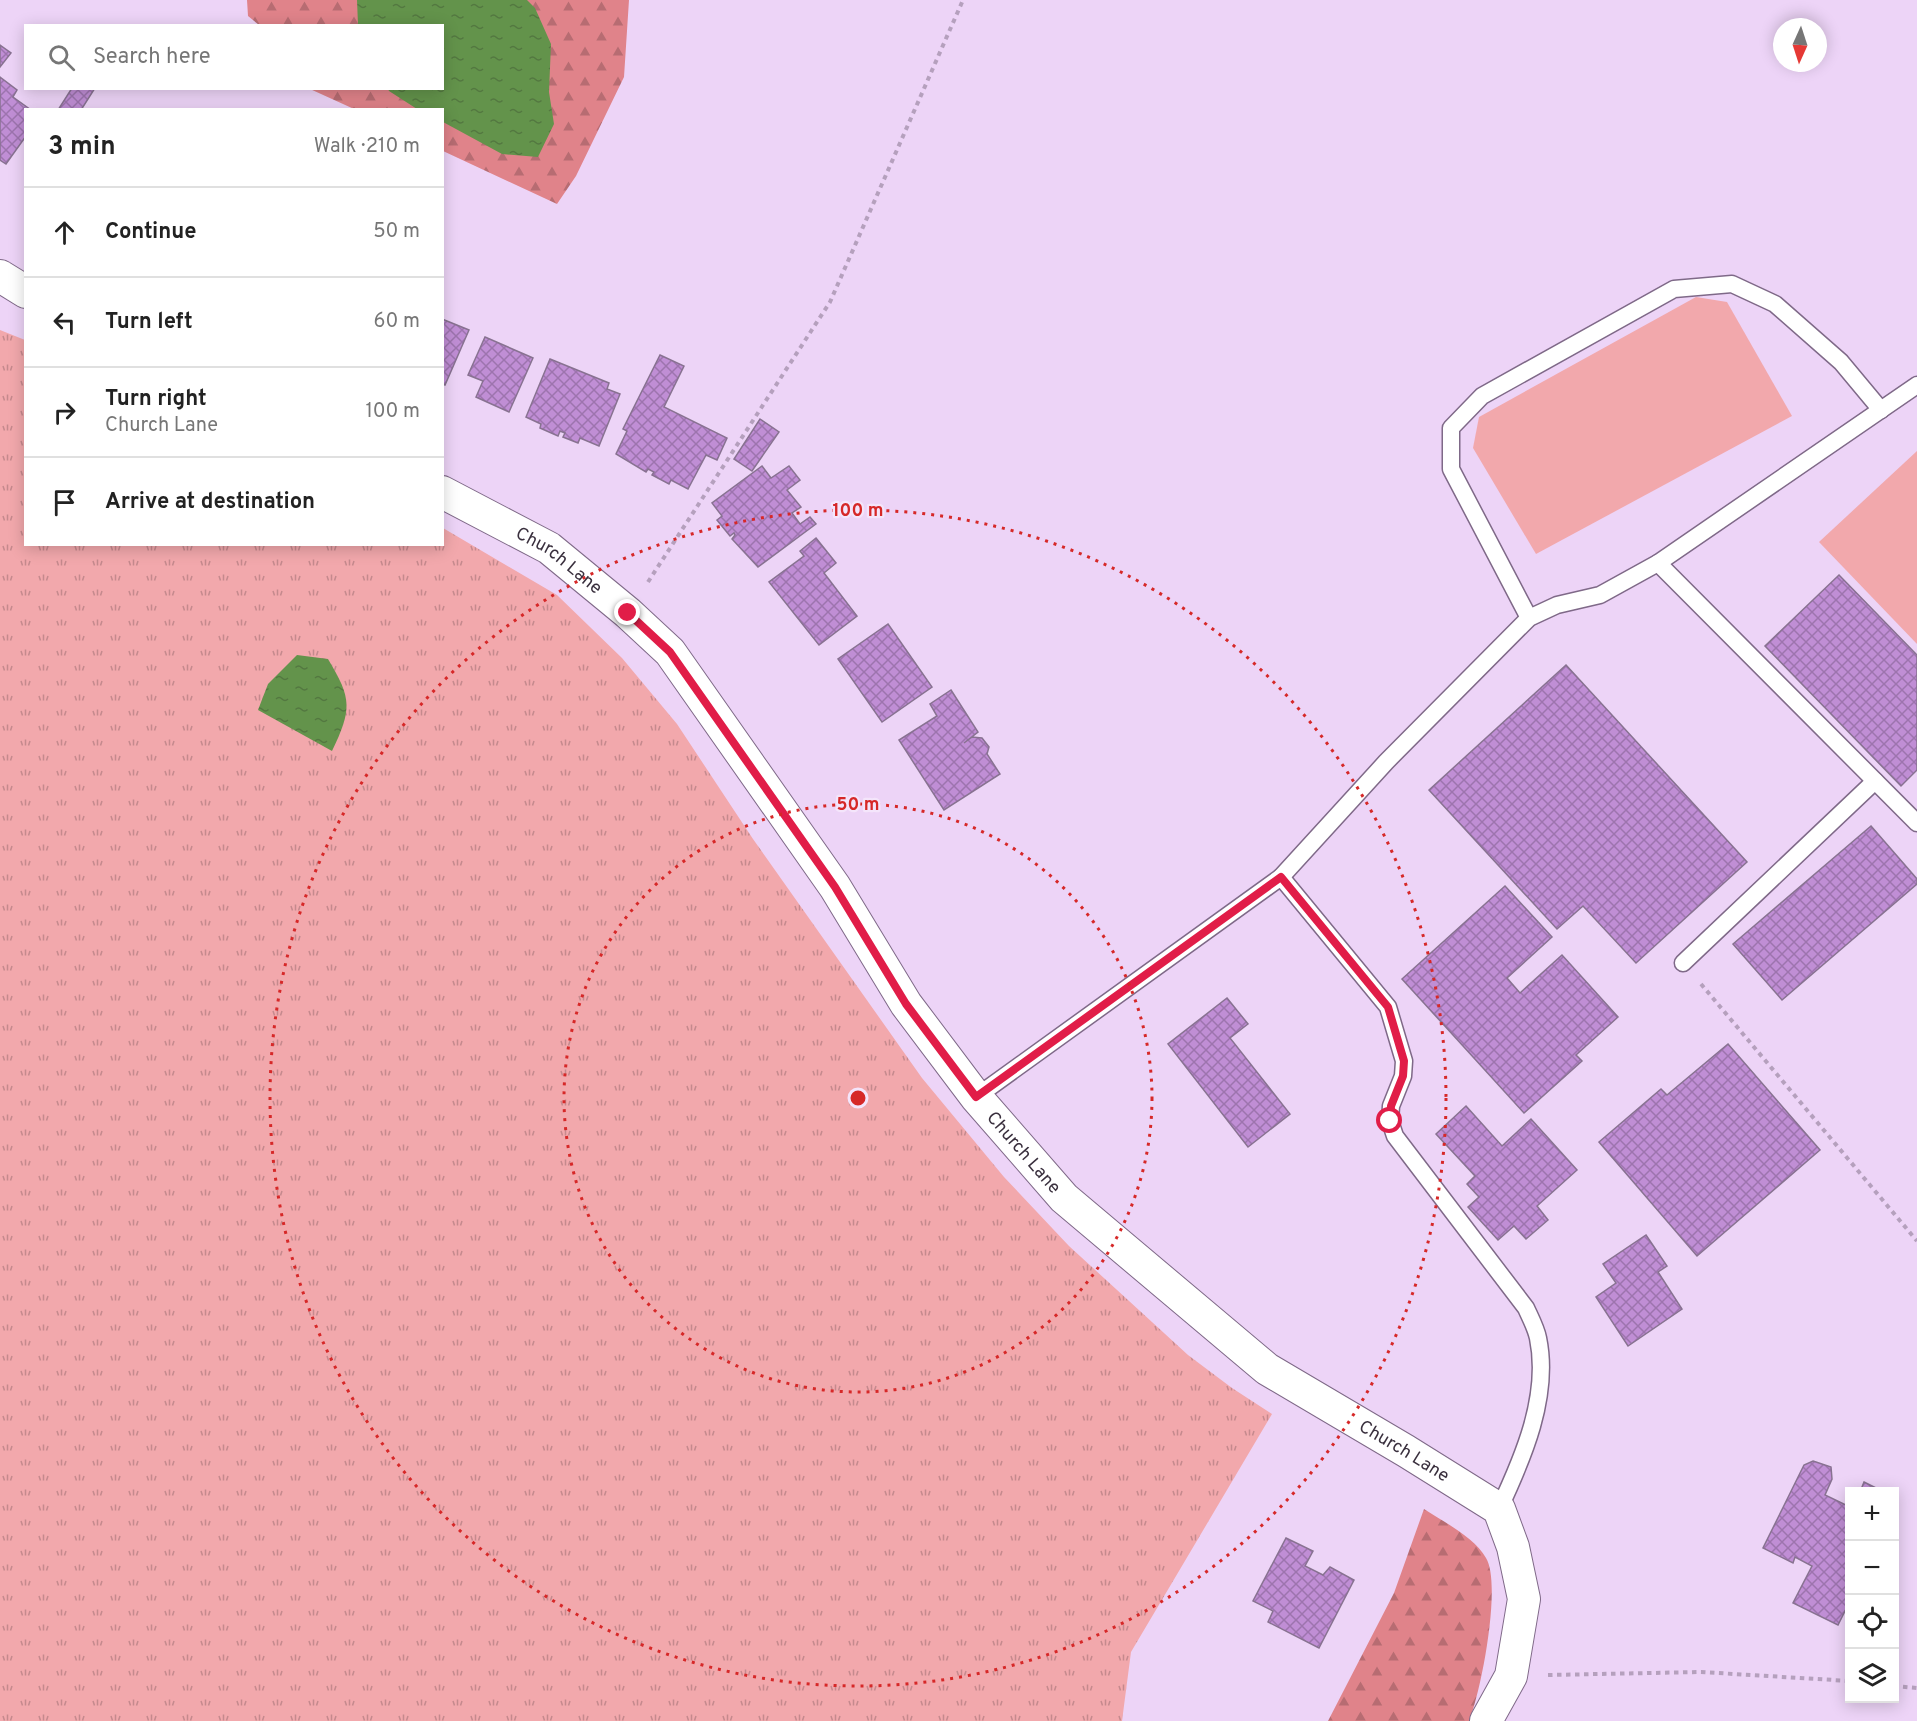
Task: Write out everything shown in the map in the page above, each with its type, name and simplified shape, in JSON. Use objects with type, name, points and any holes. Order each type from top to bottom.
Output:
[{"type":"street","points":[[0,276],[24,291]]},
{"type":"street","name":"Church Lane","points":[[444,493],[549,548],[628,613],[670,652],[835,887],[906,1004],[976,1097],[1064,1198],[1267,1369],[1499,1509]]},
{"type":"street","points":[[1486,1721],[1511,1676],[1524,1599],[1514,1547],[1499,1509]]},
{"type":"lane","points":[[1529,618],[1451,469],[1450,428],[1482,396],[1674,289],[1732,284],[1775,304],[1841,362],[1881,410]]},
{"type":"lane","points":[[976,1097],[1281,877],[1386,762],[1529,618],[1557,605],[1600,595],[1658,563],[1917,385]]},
{"type":"lane","points":[[1658,563],[1917,823]]},
{"type":"lane","points":[[1683,963],[1875,781]]},
{"type":"lane","points":[[1281,877],[1388,1007],[1404,1061],[1403,1076],[1391,1106],[1390,1121],[1395,1136],[1526,1308],[1538,1338],[1540,1368],[1535,1413],[1524,1450],[1499,1509]]},
{"type":"path","points":[[628,613],[830,302],[963,0]]},
{"type":"path","points":[[1683,963],[1917,1241]]},
{"type":"path","points":[[1511,1676],[1701,1672],[1845,1681]]},
{"type":"path","points":[[1899,1686],[1917,1688]]},
{"type":"green space","points":[[247,0],[629,0],[624,77],[576,176],[557,204],[444,151],[444,108],[352,108],[312,90],[444,90],[444,24],[258,24],[248,16]]},
{"type":"green space","points":[[1696,297],[1727,302],[1792,416],[1536,554],[1473,448],[1479,417]]},
{"type":"green space","points":[[0,330],[24,340],[24,546],[444,546],[444,529],[557,595],[622,658],[677,724],[753,839],[922,1078],[1004,1177],[1069,1246],[1188,1355],[1272,1414],[1131,1652],[1122,1721],[0,1721]]},
{"type":"green space","points":[[1917,451],[1917,644],[1819,542]]},
{"type":"green space","points":[[1424,1509],[1474,1543],[1486,1558],[1490,1571],[1492,1590],[1488,1638],[1479,1687],[1469,1721],[1328,1721],[1394,1593]]},
{"type":"water","points":[[357,0],[527,0],[535,8],[551,44],[549,92],[554,124],[538,157],[502,154],[444,123],[444,108],[415,108],[389,91],[444,90],[444,24],[358,24]]},
{"type":"water","points":[[297,655],[328,659],[342,684],[346,714],[332,751],[258,710],[268,684]]},
{"type":"building","points":[[0,45],[11,53],[0,67]]},
{"type":"building","points":[[0,77],[17,90],[13,97],[28,108],[24,108],[24,139],[6,164],[0,160]]},
{"type":"building","points":[[71,90],[94,90],[82,108],[59,108]]},
{"type":"building","points":[[444,320],[469,330],[444,385]]},
{"type":"building","points":[[485,337],[533,358],[509,412],[476,397],[483,381],[468,375]]},
{"type":"building","points":[[660,355],[684,366],[664,407],[727,438],[717,460],[706,455],[688,489],[671,480],[669,484],[652,475],[654,472],[648,469],[646,472],[616,454],[627,431],[623,429]]},
{"type":"building","points":[[550,359],[609,383],[607,389],[620,394],[599,446],[580,438],[578,443],[563,437],[565,433],[560,431],[558,436],[540,428],[541,424],[526,417]]},
{"type":"building","points":[[760,419],[779,432],[752,471],[734,459]]},
{"type":"building","points":[[762,466],[771,478],[789,466],[800,480],[787,490],[801,507],[792,513],[800,524],[810,517],[816,524],[758,567],[732,539],[734,533],[730,536],[717,520],[722,516],[712,503]]},
{"type":"building","points":[[816,538],[836,563],[824,573],[857,616],[819,645],[769,582],[804,556],[800,551]]},
{"type":"building","points":[[1839,575],[1917,655],[1917,770],[1901,786],[1765,646]]},
{"type":"building","points":[[888,624],[932,687],[882,722],[838,659]]},
{"type":"building","points":[[1566,665],[1747,862],[1636,963],[1583,906],[1557,929],[1429,790]]},
{"type":"building","points":[[951,690],[978,732],[964,743],[972,737],[982,738],[989,747],[987,754],[1000,774],[944,810],[899,740],[937,716],[930,704]]},
{"type":"building","points":[[1871,826],[1917,879],[1917,884],[1782,1000],[1733,944]]},
{"type":"building","points":[[1505,886],[1552,937],[1507,978],[1520,993],[1562,955],[1618,1017],[1576,1055],[1582,1061],[1524,1113],[1402,979]]},
{"type":"building","points":[[1227,998],[1248,1024],[1230,1038],[1290,1114],[1248,1147],[1168,1044]]},
{"type":"building","points":[[1728,1044],[1820,1150],[1697,1256],[1599,1142],[1661,1089],[1667,1095]]},
{"type":"building","points":[[1466,1106],[1502,1146],[1531,1119],[1577,1170],[1537,1206],[1548,1220],[1526,1239],[1514,1226],[1498,1240],[1468,1207],[1479,1197],[1467,1184],[1475,1176],[1436,1134]]},
{"type":"building","points":[[1646,1235],[1667,1266],[1658,1272],[1682,1309],[1628,1346],[1596,1297],[1616,1283],[1603,1264]]},
{"type":"building","points":[[1813,1461],[1831,1467],[1832,1479],[1825,1495],[1845,1505],[1845,1611],[1838,1625],[1793,1603],[1812,1566],[1795,1557],[1793,1563],[1763,1548],[1804,1465]]},
{"type":"building","points":[[1864,1482],[1874,1487],[1862,1487]]},
{"type":"building","points":[[1286,1538],[1313,1551],[1305,1566],[1323,1575],[1330,1567],[1354,1580],[1319,1648],[1268,1622],[1273,1611],[1253,1601]]},
{"type":"route","points":[[628,613],[670,652],[835,887],[906,1004],[976,1097],[1281,877],[1388,1007],[1402,1045],[1404,1061],[1403,1076],[1391,1106],[1390,1121]]}]
